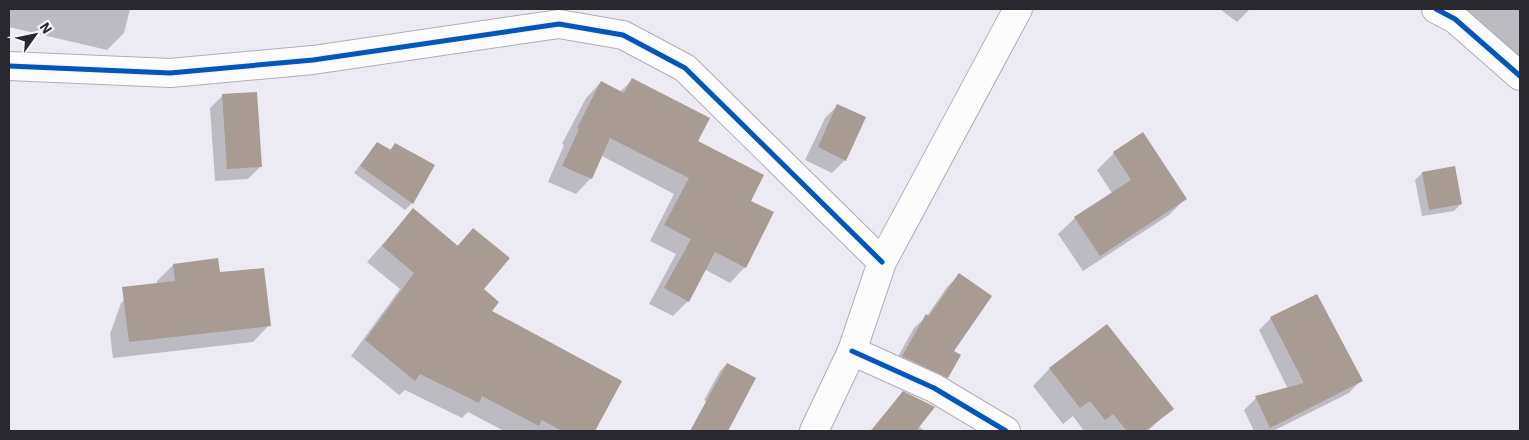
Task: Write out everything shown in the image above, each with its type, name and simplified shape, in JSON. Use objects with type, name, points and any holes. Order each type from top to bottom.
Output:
[{"type":"street","points":[[814,431],[852,351],[882,262],[1018,9]]},
{"type":"street","points":[[1436,9],[1455,19],[1520,76]]},
{"type":"street","points":[[9,66],[170,73],[313,60],[559,16],[623,35],[685,68],[882,262]]},
{"type":"street","points":[[852,351],[934,388],[1006,431]]},
{"type":"building","points":[[632,78],[710,118],[698,141],[764,175],[751,201],[774,212],[746,268],[715,252],[689,302],[664,288],[691,239],[664,225],[689,178],[610,138],[592,179],[562,166],[579,129],[577,128],[601,81],[624,93]]},
{"type":"building","points":[[257,92],[262,167],[227,169],[222,94]]},
{"type":"building","points":[[837,104],[866,117],[846,161],[818,147]]},
{"type":"building","points":[[1143,132],[1187,199],[1100,256],[1074,217],[1131,180],[1113,152]]},
{"type":"building","points":[[377,142],[391,150],[395,143],[435,165],[413,204],[360,166]]},
{"type":"building","points":[[1455,166],[1462,204],[1429,210],[1422,172]]},
{"type":"building","points":[[413,208],[458,246],[473,228],[510,258],[484,289],[499,302],[492,311],[622,381],[595,431],[562,431],[542,420],[539,426],[482,396],[479,403],[420,374],[415,381],[365,340],[414,273],[382,246]]},
{"type":"building","points":[[218,258],[220,272],[264,268],[271,326],[129,342],[122,287],[175,281],[173,264]]},
{"type":"building","points":[[959,273],[992,296],[954,351],[961,355],[948,378],[902,356],[926,314],[929,316]]},
{"type":"building","points":[[1317,294],[1363,381],[1270,428],[1255,396],[1304,383],[1270,317]]},
{"type":"building","points":[[1107,324],[1174,409],[1145,431],[1127,431],[1113,414],[1105,420],[1090,401],[1080,408],[1049,368]]},
{"type":"building","points":[[727,363],[756,378],[728,431],[690,431]]},
{"type":"building","points":[[903,391],[935,407],[916,431],[871,431]]},
{"type":"cycle path","points":[[1436,9],[1455,19],[1520,76]]},
{"type":"cycle path","points":[[9,66],[170,73],[313,60],[559,24],[623,35],[685,68],[882,262]]},
{"type":"cycle path","points":[[852,351],[934,388],[1006,431]]}]
